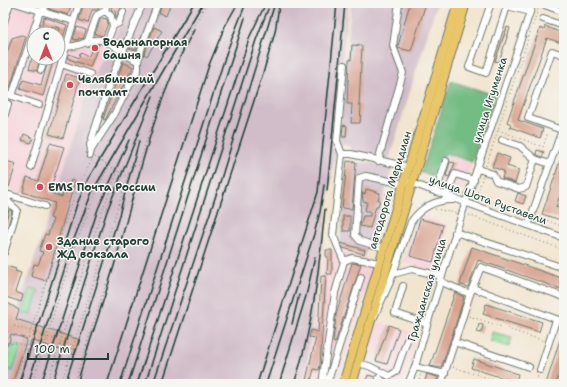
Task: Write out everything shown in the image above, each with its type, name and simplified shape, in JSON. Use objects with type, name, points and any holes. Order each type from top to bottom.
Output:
[{"type":"main road","name":"автодорога Меридиан","points":[[352,384],[371,322],[407,183],[409,167],[458,3]]},
{"type":"main road","name":"автодорога Меридиан","points":[[343,384],[384,248],[466,3]]},
{"type":"street","points":[[3,25],[10,3]]},
{"type":"street","points":[[15,3],[73,21]]},
{"type":"street","points":[[12,96],[41,11],[46,3]]},
{"type":"street","points":[[66,45],[79,3]]},
{"type":"street","points":[[88,43],[97,15],[105,11],[107,3]]},
{"type":"street","points":[[92,154],[90,145],[109,84],[143,3]]},
{"type":"street","points":[[92,154],[138,69],[138,62],[143,43],[158,3]]},
{"type":"street","points":[[378,161],[403,72],[393,46],[400,3]]},
{"type":"street","points":[[491,3],[469,67],[486,73],[507,6],[530,12]]},
{"type":"street","name":"улица Игуменка","points":[[462,201],[469,194],[474,180],[481,170],[533,3]]},
{"type":"street","points":[[539,3],[564,12]]},
{"type":"street","points":[[105,11],[111,16],[113,26],[109,37]]},
{"type":"street","points":[[113,26],[119,23],[123,12]]},
{"type":"street","points":[[543,19],[564,26]]},
{"type":"street","points":[[66,48],[76,47],[101,40],[120,48],[123,52],[138,62]]},
{"type":"street","points":[[528,225],[562,130],[528,118],[552,50],[564,55]]},
{"type":"street","points":[[322,384],[335,293],[344,261],[333,235],[342,154],[337,141],[344,65]]},
{"type":"street","points":[[41,70],[42,66]]},
{"type":"street","points":[[31,167],[59,66]]},
{"type":"street","points":[[66,66],[90,74]]},
{"type":"street","points":[[3,93],[39,105]]},
{"type":"street","points":[[3,102],[8,104],[3,121]]},
{"type":"street","points":[[502,140],[520,146],[535,159],[550,164]]},
{"type":"street","points":[[342,154],[351,154],[409,167]]},
{"type":"street","points":[[481,170],[493,174],[496,181],[519,190],[526,187],[535,159]]},
{"type":"street","points":[[436,192],[446,161]]},
{"type":"street","points":[[446,196],[455,174],[474,180]]},
{"type":"street","name":"улица Шота Руставели","points":[[384,248],[360,241],[355,235],[359,178],[366,176],[407,183],[564,238]]},
{"type":"street","points":[[440,177],[451,181]]},
{"type":"street","points":[[6,196],[45,206]]},
{"type":"street","points":[[3,214],[6,196]]},
{"type":"street","points":[[4,253],[17,210],[6,196]]},
{"type":"street","points":[[371,322],[380,308],[411,222],[416,215],[424,208],[434,203],[462,201]]},
{"type":"street","name":"Гражданская улица","points":[[408,384],[415,367],[440,278],[455,232],[462,201]]},
{"type":"street","points":[[455,232],[564,268]]},
{"type":"street","points":[[344,261],[352,258],[380,263]]},
{"type":"street","points":[[441,384],[454,342],[481,267],[564,297]]},
{"type":"street","points":[[393,274],[412,269],[472,291],[540,312],[556,320],[564,322]]},
{"type":"street","points":[[327,384],[361,276]]},
{"type":"street","points":[[403,286],[395,313],[427,324]]},
{"type":"street","points":[[540,370],[556,320]]},
{"type":"street","points":[[358,363],[369,366],[389,376],[396,372],[407,340]]},
{"type":"street","points":[[454,342],[529,367]]},
{"type":"street","points":[[415,367],[445,374]]},
{"type":"street","points":[[380,378],[386,384]]},
{"type":"path","points":[[61,384],[126,177],[131,166],[138,165],[163,91],[187,37],[207,3]]},
{"type":"path","points":[[539,3],[498,130],[481,170],[476,196],[468,215],[564,250]]},
{"type":"path","points":[[498,130],[543,146],[550,126]]},
{"type":"path","points":[[14,384],[69,210],[92,154],[126,177]]},
{"type":"path","points":[[32,384],[84,221],[98,186],[109,166]]},
{"type":"path","points":[[47,384],[95,231],[118,171]]},
{"type":"path","points":[[469,194],[564,227]]},
{"type":"path","points":[[74,384],[107,281]]},
{"type":"path","points":[[464,314],[548,342]]},
{"type":"path","points":[[14,326],[74,346],[72,353]]},
{"type":"path","points":[[46,345],[48,337]]},
{"type":"path","points":[[59,349],[61,342]]},
{"type":"path","points":[[3,345],[16,343],[26,346]]},
{"type":"path","points":[[448,365],[507,384]]},
{"type":"path","points":[[418,384],[423,369]]},
{"type":"path","points":[[520,384],[537,384],[540,370]]},
{"type":"shaded area","points":[[3,3],[132,3],[98,67],[86,97],[53,204],[3,188]]},
{"type":"shaded area","points":[[132,3],[349,3],[335,126],[335,152],[304,384],[3,384],[3,353],[53,204],[86,97],[98,67]]},
{"type":"shaded area","points":[[351,3],[437,3],[389,160],[351,152],[349,145],[339,143]]},
{"type":"shaded area","points":[[441,154],[472,164],[462,192],[432,181]]},
{"type":"shaded area","points":[[347,161],[372,163],[392,169],[370,244],[364,256],[340,248]]},
{"type":"shaded area","points":[[418,215],[449,225],[434,272],[403,262]]},
{"type":"shaded area","points":[[326,248],[364,256],[372,268],[338,384],[304,384]]},
{"type":"shaded area","points":[[376,321],[418,334],[403,384],[357,384]]},
{"type":"green space","points":[[451,81],[495,95],[472,162],[445,153],[436,177],[421,173]]},
{"type":"green space","points":[[31,288],[38,290],[38,293],[31,315],[23,313],[23,311]]},
{"type":"green space","points":[[492,332],[512,337],[509,347],[490,341]]},
{"type":"green space","points":[[17,345],[21,347],[13,371],[11,371],[6,367],[12,346]]},
{"type":"building","points":[[50,3],[63,6],[64,3],[72,3],[68,15],[49,9]]},
{"type":"building","points":[[84,3],[100,3],[98,10],[92,10],[88,23],[79,20]]},
{"type":"building","points":[[113,3],[122,6],[116,18],[115,11],[111,10]]},
{"type":"building","points":[[162,3],[171,3],[166,16],[159,13]]},
{"type":"building","points":[[410,3],[426,3],[411,51],[398,48]]},
{"type":"building","points":[[44,17],[67,25],[66,28],[66,26],[41,26]]},
{"type":"building","points":[[101,18],[107,19],[108,23],[103,36],[95,34]]},
{"type":"building","points":[[545,26],[564,34],[564,44],[547,38],[518,120],[543,129],[540,138],[510,127],[511,124],[507,122],[540,28],[544,30]]},
{"type":"building","points":[[77,27],[86,30],[83,39],[73,39]]},
{"type":"building","points":[[154,27],[162,31],[147,56],[144,54]]},
{"type":"building","points":[[507,27],[510,28],[499,62],[495,61]]},
{"type":"building","points":[[21,35],[26,36],[10,88],[3,86],[3,65],[12,38]]},
{"type":"building","points":[[133,39],[139,41],[136,50],[129,48]]},
{"type":"building","points":[[99,44],[90,67],[67,58],[69,54],[79,58],[80,53],[89,56],[93,45]]},
{"type":"building","points":[[352,45],[362,46],[359,105],[361,105],[360,123],[351,123],[352,104],[347,104],[349,60],[351,60]]},
{"type":"building","points":[[123,62],[133,67],[105,120],[103,119]]},
{"type":"building","points":[[30,66],[38,66],[37,71],[29,69]]},
{"type":"building","points":[[47,66],[52,66],[43,96],[20,89],[23,80],[41,85]]},
{"type":"building","points":[[66,74],[80,78],[63,138],[49,134]]},
{"type":"building","points":[[343,125],[347,126],[346,137],[342,137]]},
{"type":"building","points":[[24,134],[33,138],[31,143],[22,140]]},
{"type":"building","points":[[50,143],[64,147],[49,193],[62,197],[64,192],[67,193],[71,180],[75,181],[46,281],[31,276],[34,264],[38,265],[43,252],[39,251],[45,234],[48,235],[53,219],[50,218],[55,203],[23,192],[27,177],[38,181]]},
{"type":"building","points":[[537,150],[544,152],[542,157],[536,154]]},
{"type":"building","points":[[563,152],[564,184],[556,207],[564,210],[564,221],[542,214]]},
{"type":"building","points":[[497,153],[510,158],[507,166],[519,170],[515,183],[502,178],[504,171],[492,167]]},
{"type":"building","points":[[3,160],[16,164],[9,187],[3,185]]},
{"type":"building","points":[[347,161],[356,162],[352,209],[342,208]]},
{"type":"building","points":[[450,162],[455,163],[449,177],[446,176]]},
{"type":"building","points":[[366,189],[380,193],[378,200],[380,200],[378,206],[376,206],[370,228],[360,226],[363,216],[370,216],[370,211],[365,211],[367,202],[363,201],[362,193],[365,194]]},
{"type":"building","points":[[518,193],[526,196],[523,204],[515,201]]},
{"type":"building","points":[[9,210],[12,211],[8,226],[5,225]]},
{"type":"building","points":[[343,216],[350,216],[350,231],[343,231]]},
{"type":"building","points":[[420,219],[443,225],[433,262],[410,256]]},
{"type":"building","points":[[341,243],[365,250],[364,254],[343,248]]},
{"type":"building","points":[[472,247],[564,279],[564,290],[478,260],[468,287],[460,284]]},
{"type":"building","points":[[326,250],[332,250],[332,274],[327,274],[328,257],[326,257]]},
{"type":"building","points":[[352,263],[361,264],[335,343],[333,342],[336,315]]},
{"type":"building","points":[[3,265],[16,269],[15,271],[21,273],[15,292],[23,295],[21,302],[3,296]]},
{"type":"building","points":[[321,276],[326,276],[320,365],[319,370],[314,369],[310,384],[305,384],[316,338],[309,337],[311,330],[318,332]]},
{"type":"building","points":[[429,278],[433,279],[427,300],[423,299]]},
{"type":"building","points":[[455,292],[464,297],[453,333],[441,368],[430,366]]},
{"type":"building","points":[[3,300],[19,310],[16,319],[80,340],[75,355],[31,340],[18,384],[12,384],[27,339],[11,334],[9,343],[3,343]]},
{"type":"building","points":[[486,304],[542,322],[539,332],[483,314]]},
{"type":"building","points":[[479,324],[483,325],[481,333],[477,332]]},
{"type":"building","points":[[389,325],[399,329],[387,364],[376,361]]},
{"type":"building","points":[[563,330],[564,359],[556,384],[546,384]]},
{"type":"building","points":[[474,359],[518,374],[516,382],[471,368]]},
{"type":"building","points":[[427,374],[438,377],[435,384],[424,384]]},
{"type":"building","points":[[368,375],[375,377],[377,384],[365,384]]},
{"type":"railway","points":[[19,384],[77,204],[88,179],[194,3]]},
{"type":"railway","points":[[28,384],[74,239],[92,192],[203,3]]},
{"type":"railway","points":[[107,384],[209,65],[225,26],[238,3]]},
{"type":"railway","points":[[120,384],[227,51],[246,3]]},
{"type":"railway","points":[[137,384],[250,36],[266,3]]},
{"type":"railway","points":[[153,384],[217,192],[275,3]]},
{"type":"railway","points":[[257,384],[318,192],[337,3]]},
{"type":"railway","points":[[327,191],[345,3]]},
{"type":"railway","points":[[162,384],[264,70],[275,32],[279,6]]},
{"type":"railway","points":[[145,384],[256,40],[268,9]]},
{"type":"railway","points":[[128,384],[245,18]]},
{"type":"railway","points":[[77,384],[116,259],[148,142],[168,85],[194,30]]},
{"type":"railway","points":[[52,384],[107,211],[153,96]]},
{"type":"railway","points":[[41,384],[98,209],[129,140]]},
{"type":"railway","points":[[65,384],[118,219],[139,141]]},
{"type":"railway","points":[[266,384],[314,234],[320,212],[324,185]]},
{"type":"railway","points":[[294,384],[301,363],[311,320],[318,276],[325,209]]},
{"type":"railway","points":[[279,384],[306,296],[315,257]]},
{"type":"railway","points":[[292,324],[299,295]]},
{"type":"place","name":"Водонапорная башня","points":[[95,48]]},
{"type":"place","name":"Челябинский почтамт","points":[[70,85]]},
{"type":"place","name":"EMS Почта России","points":[[40,187]]},
{"type":"place","name":"Здание старого ЖД вокзала","points":[[49,247]]}]
